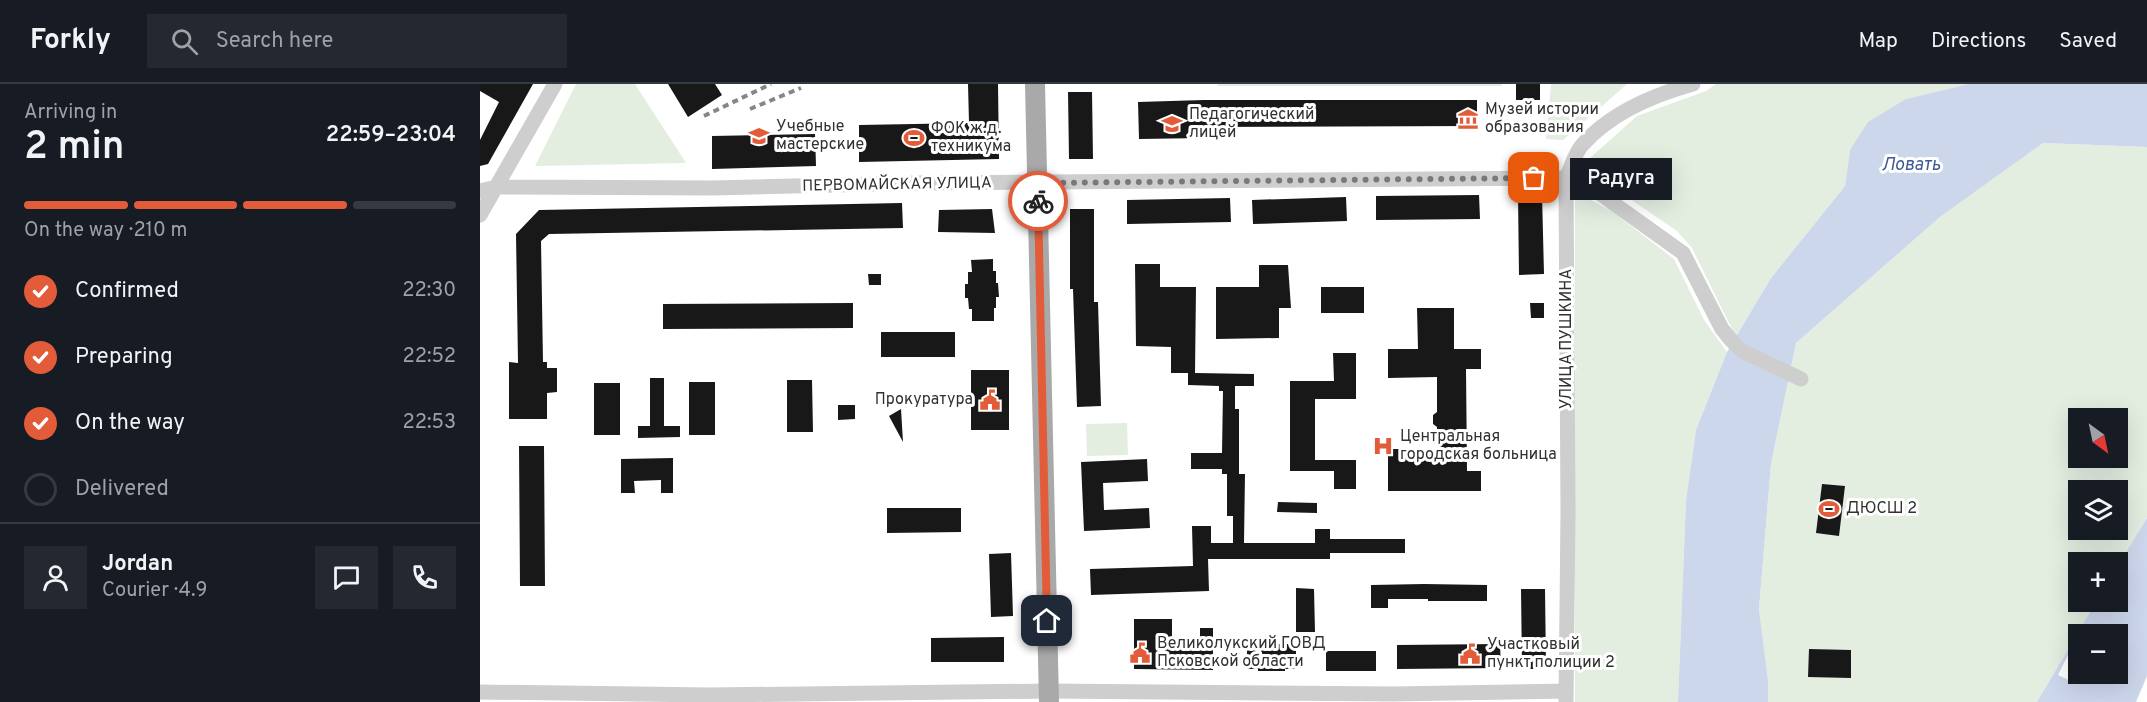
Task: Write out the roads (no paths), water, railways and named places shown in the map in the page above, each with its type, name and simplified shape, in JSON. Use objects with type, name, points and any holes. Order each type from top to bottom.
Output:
[{"type":"main road","points":[[1035,84],[1049,697]]},
{"type":"street","points":[[480,215],[555,84]]},
{"type":"street","name":"УЛИЦА ПУШКИНА","points":[[1566,697],[1568,512],[1566,178],[1581,145],[1622,111],[1675,86],[1693,84]]},
{"type":"street","points":[[1566,178],[1592,188],[1683,253],[1722,328],[1742,351],[1801,380]]},
{"type":"street","name":"ПЕРВОМАЙСКАЯ УЛИЦА","points":[[480,191],[497,187],[713,188],[1566,178]]},
{"type":"street","points":[[480,682],[480,702]]},
{"type":"street","points":[[480,692],[1049,697],[1566,697]]},
{"type":"water","name":"Ловать","points":[[1968,84],[2147,84],[2147,147],[2043,143],[1940,217],[1796,343],[1771,464],[1759,609],[1768,680],[1768,702],[1678,702],[1686,500],[1696,430],[1727,352],[1771,278],[1845,186],[1850,150],[1868,122],[1906,99]]},
{"type":"water","points":[[2147,518],[2147,676],[2136,702],[2037,702],[2068,649],[2068,684],[2128,684],[2128,624],[2083,624],[2090,612],[2128,612],[2128,552],[2126,552]]},
{"type":"railway","points":[[704,116],[771,84]]},
{"type":"railway","points":[[750,109],[801,88]]},
{"type":"place","name":"Музей истории образования","points":[[1468,119]]},
{"type":"place","name":"Педагогический лицей","points":[[1172,124]]},
{"type":"place","name":"Учебные мастерские","points":[[759,136]]},
{"type":"place","name":"ФОК ж.д. техникума","points":[[914,138]]},
{"type":"place","name":"Радуга","points":[[1534,178]]},
{"type":"place","name":"Прокуратура","points":[[990,400]]},
{"type":"place","name":"Центральная городская больница","points":[[1383,446]]},
{"type":"place","name":"ДЮСШ 2","points":[[1829,509]]},
{"type":"place","name":"Великолукский ГОВД Псковской области","points":[[1140,653]]},
{"type":"place","name":"Участковый пункт полиции 2","points":[[1470,654]]}]
